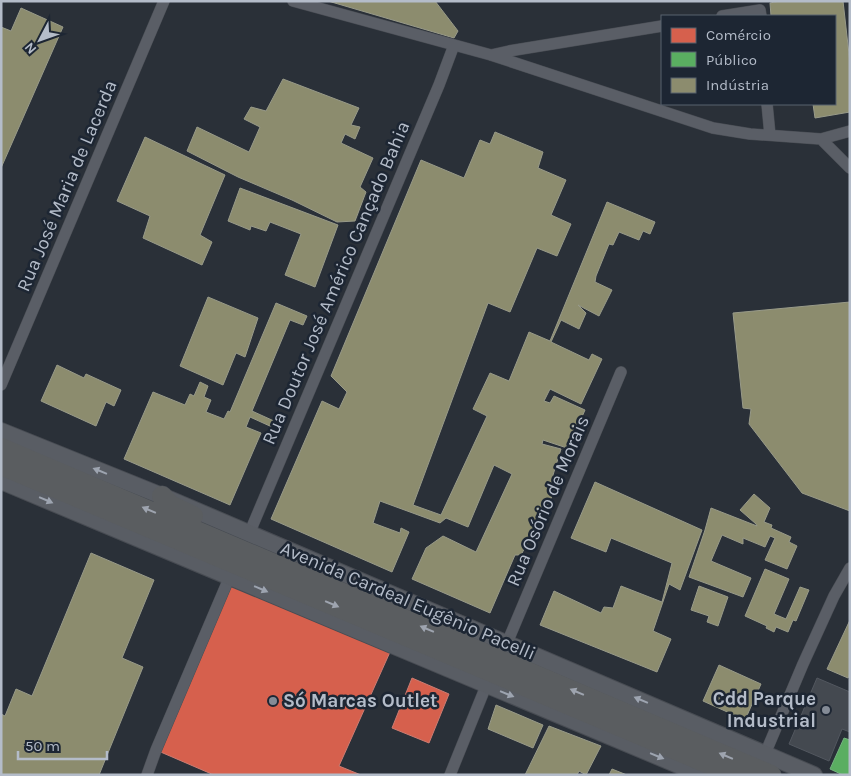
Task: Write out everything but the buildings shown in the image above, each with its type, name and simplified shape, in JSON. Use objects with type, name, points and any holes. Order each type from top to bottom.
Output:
[{"type":"highway","name":"Avenida Cardeal Eugênio Pacelli","points":[[1,448],[64,483],[169,535],[734,775]]},
{"type":"highway","name":"Avenida Cardeal Eugênio Pacelli","points":[[1,465],[64,483],[286,569],[771,775]]},
{"type":"highway","points":[[162,496],[170,505],[276,560],[286,569]]},
{"type":"highway","points":[[169,535],[230,576]]},
{"type":"main road","name":"Avenida Cardeal Eugênio Pacelli","points":[[1,430],[162,496],[814,775]]},
{"type":"main road","points":[[1,481],[702,775]]},
{"type":"street","name":"Rua José Maria de Lacerda","points":[[1,385],[164,1]]},
{"type":"street","points":[[293,1],[491,55],[713,128],[750,134],[821,139],[850,131]]},
{"type":"street","points":[[728,15],[760,10],[761,15]]},
{"type":"street","points":[[491,55],[661,26]]},
{"type":"street","name":"Rua Doutor José Américo Cançado Bahia","points":[[249,534],[439,85],[454,45]]},
{"type":"street","points":[[768,105],[770,135]]},
{"type":"street","points":[[821,139],[850,168]]},
{"type":"street","name":"Rua Osório de Morais","points":[[507,643],[621,372]]},
{"type":"street","points":[[765,754],[826,613],[850,568]]},
{"type":"street","points":[[147,775],[230,576]]},
{"type":"street","points":[[450,775],[486,686]]},
{"type":"place","name":"Só Marcas Outlet","points":[[273,701]]},
{"type":"place","name":"Cdd Parque Industrial","points":[[826,710]]}]
